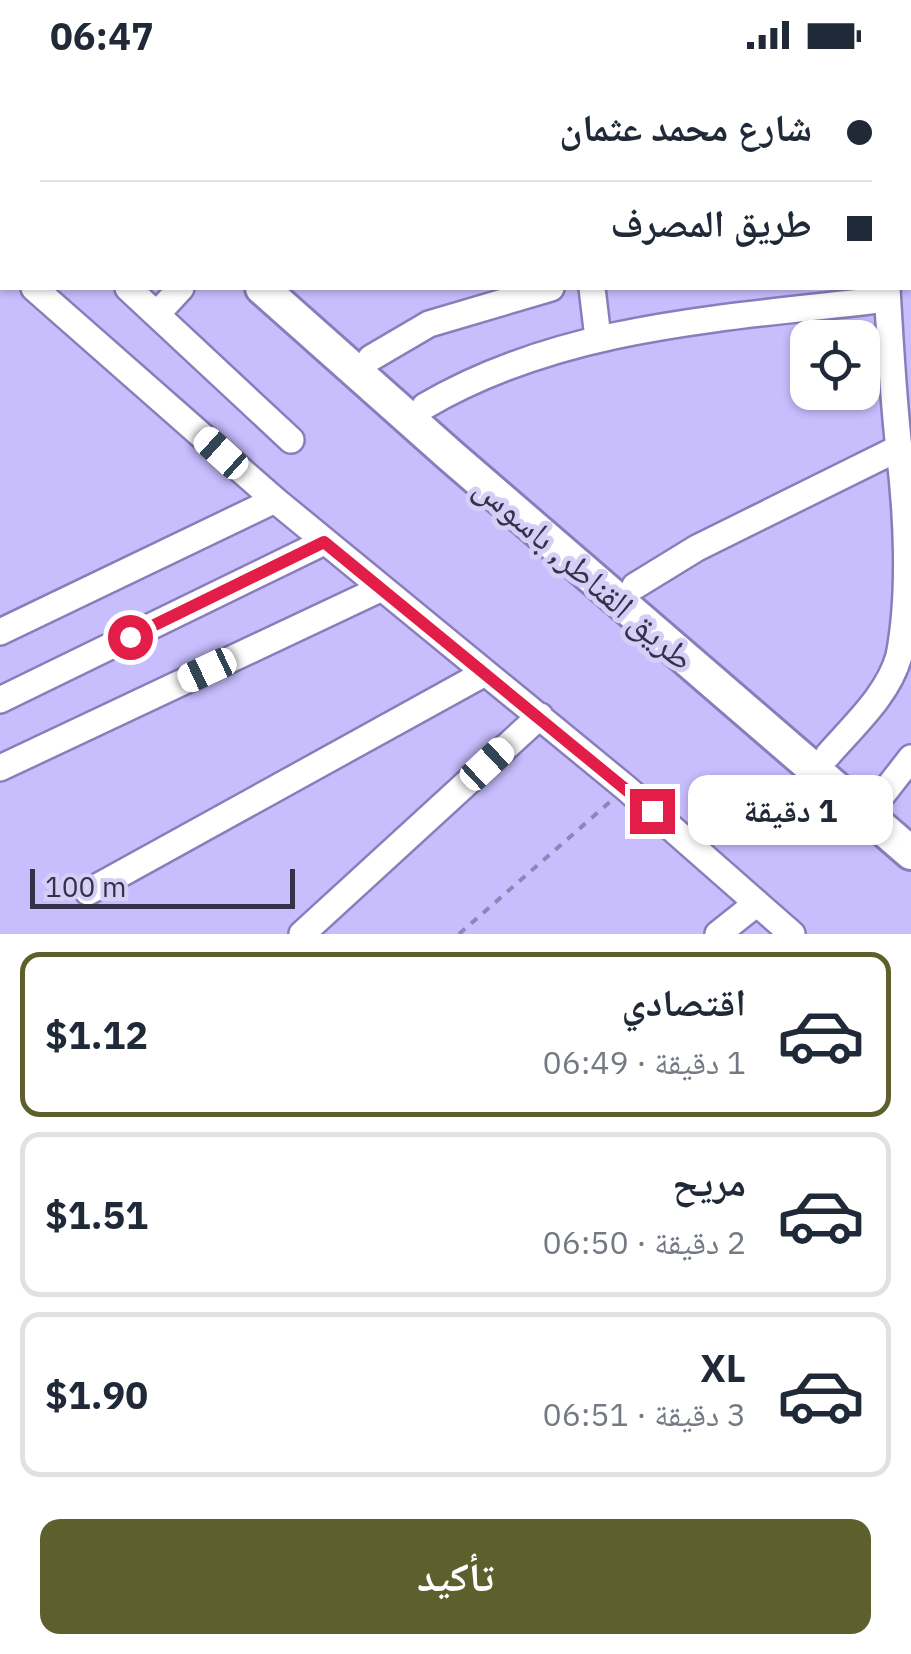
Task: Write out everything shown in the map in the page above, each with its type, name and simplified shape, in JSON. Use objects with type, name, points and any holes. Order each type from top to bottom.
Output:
[{"type":"main road","name":"طريق القناطر, باسوس","points":[[264,290],[911,853]]},
{"type":"main road","name":"طريق القناطر, باسوس","points":[[297,290],[425,406],[911,827]]},
{"type":"street","points":[[36,290],[324,542],[626,788],[792,934]]},
{"type":"street","points":[[130,290],[291,440]]},
{"type":"street","points":[[157,314],[180,290]]},
{"type":"street","points":[[371,358],[429,324],[543,290]]},
{"type":"street","points":[[592,290],[598,338]]},
{"type":"street","points":[[425,406],[492,372],[598,338],[887,293],[901,340],[899,448],[908,492],[908,634],[889,681],[828,755]]},
{"type":"street","points":[[635,586],[697,548],[899,448]]},
{"type":"street","points":[[0,632],[275,500]]},
{"type":"street","points":[[0,700],[324,542]]},
{"type":"street","points":[[0,768],[380,589]]},
{"type":"street","points":[[88,892],[483,674]]},
{"type":"street","points":[[302,934],[540,716]]},
{"type":"street","points":[[879,799],[911,758]]},
{"type":"street","points":[[718,934],[757,904]]},
{"type":"path","points":[[459,934],[626,788]]},
{"type":"route","points":[[130,637],[324,542],[652,811]]}]
